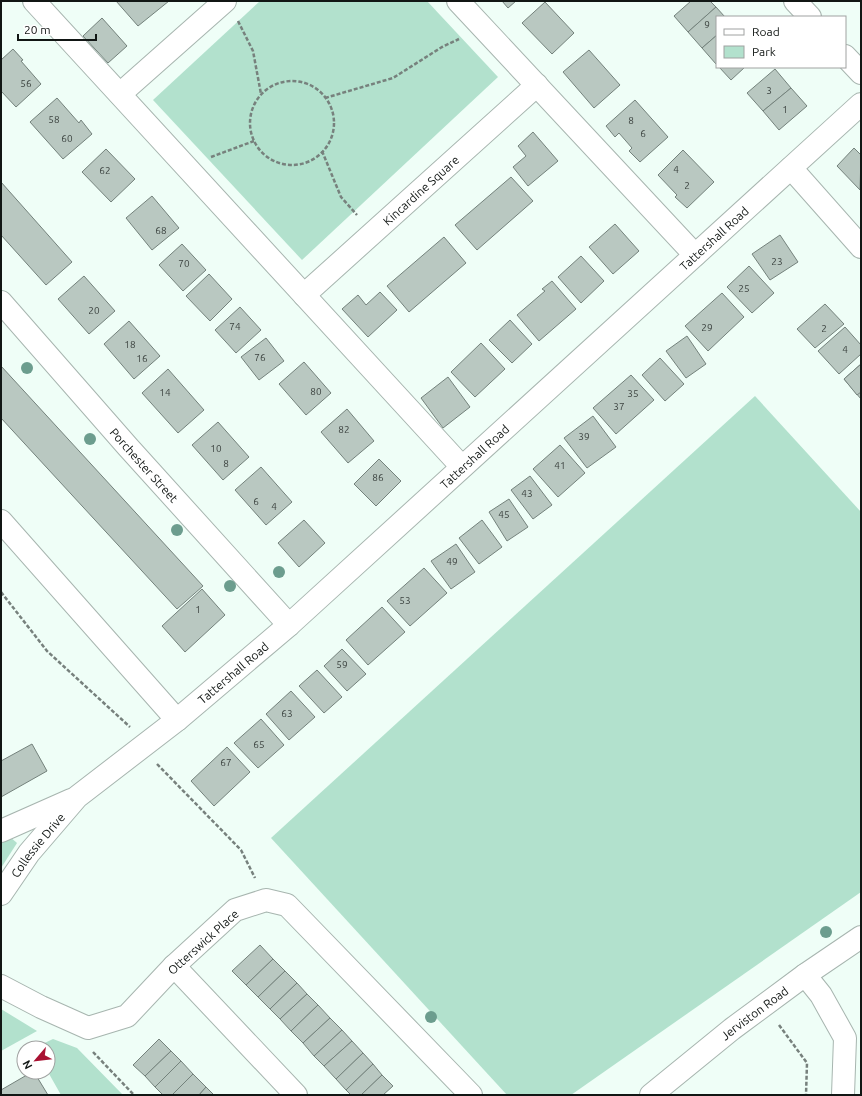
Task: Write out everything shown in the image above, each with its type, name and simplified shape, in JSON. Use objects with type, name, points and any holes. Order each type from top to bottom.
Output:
[{"type":"street","points":[[34,1],[462,467]]},
{"type":"street","points":[[458,1],[695,256]]},
{"type":"street","points":[[795,1],[809,16]]},
{"type":"street","points":[[120,94],[230,8]]},
{"type":"street","points":[[846,57],[861,73]]},
{"type":"street","name":"Kincardine Square","points":[[304,295],[537,85]]},
{"type":"street","name":"Tattershall Road","points":[[77,797],[177,720],[289,625],[861,104]]},
{"type":"street","points":[[791,168],[861,247]]},
{"type":"street","name":"Porchester Street","points":[[3,309],[289,625]]},
{"type":"street","points":[[1,521],[177,720]]},
{"type":"street","points":[[1,831],[77,797]]},
{"type":"street","name":"Collessie Drive","points":[[1,894],[29,853],[77,797]]},
{"type":"street","points":[[266,900],[287,905],[471,1095]]},
{"type":"street","name":"Otterswick Place","points":[[88,1028],[127,1016],[174,966],[235,910],[266,900]]},
{"type":"street","name":"Jerviston Road","points":[[651,1095],[726,1033],[805,975],[861,937]]},
{"type":"street","points":[[174,966],[296,1095]]},
{"type":"street","points":[[805,975],[853,1038],[843,1095]]},
{"type":"street","points":[[1,986],[41,1007],[88,1028]]},
{"type":"path","points":[[230,8],[253,51],[261,94]]},
{"type":"path","points":[[325,98],[393,78],[442,46],[483,28]]},
{"type":"path","points":[[294,81],[306,83],[317,89],[325,98],[332,111],[333,125],[330,139],[322,151],[312,160],[299,164],[286,164],[273,160],[262,152],[254,141],[250,129],[250,117],[254,105],[261,94],[276,84],[294,81]]},
{"type":"path","points":[[186,166],[254,141]]},
{"type":"path","points":[[322,151],[341,197],[374,232]]},
{"type":"path","points":[[1,592],[47,651],[144,746],[242,850],[266,900]]},
{"type":"path","points":[[764,1005],[807,1063],[806,1095]]},
{"type":"path","points":[[88,1028],[92,1050],[133,1095]]},
{"type":"green space","points":[[260,1],[427,1],[498,77],[302,260],[153,100]]},
{"type":"green space","points":[[755,396],[861,512],[861,892],[571,1095],[507,1095],[271,838]]},
{"type":"green space","points":[[9,836],[17,843],[1,868],[1,841]]},
{"type":"green space","points":[[1,1009],[37,1031],[21,1040],[16,1040],[16,1043],[1,1051]]},
{"type":"green space","points":[[56,1040],[77,1048],[123,1095],[61,1095],[53,1080],[56,1080]]},
{"type":"building","points":[[116,1],[169,1],[138,26]]},
{"type":"building","points":[[502,1],[516,1],[508,8]]},
{"type":"building","points":[[691,1],[710,1],[716,7],[688,32],[674,16]]},
{"type":"building","points":[[545,2],[574,33],[552,54],[522,23]]},
{"type":"building","points":[[716,7],[724,16],[716,16],[716,36],[702,48],[688,32]]},
{"type":"building","points":[[102,18],[127,46],[108,63],[83,36]]},
{"type":"building","points":[[716,36],[716,64],[702,48]]},
{"type":"building","points":[[13,49],[23,60],[21,61],[41,84],[16,107],[1,91],[1,60]]},
{"type":"building","points":[[589,50],[620,85],[594,108],[563,72]]},
{"type":"building","points":[[720,68],[744,68],[731,80]]},
{"type":"building","points":[[775,69],[791,88],[763,111],[747,93]]},
{"type":"building","points":[[791,88],[807,106],[779,130],[763,111]]},
{"type":"building","points":[[57,98],[79,123],[81,120],[92,134],[63,159],[30,122]]},
{"type":"building","points":[[635,100],[668,137],[640,162],[629,151],[632,148],[619,133],[615,137],[606,126]]},
{"type":"building","points":[[533,132],[558,161],[528,186],[513,167],[526,156],[518,146]]},
{"type":"building","points":[[854,148],[861,155],[860,190],[837,166]]},
{"type":"building","points":[[106,149],[135,179],[111,202],[82,172]]},
{"type":"building","points":[[683,150],[714,182],[687,208],[675,197],[677,195],[658,175]]},
{"type":"building","points":[[511,177],[533,201],[477,250],[455,225]]},
{"type":"building","points":[[1,182],[72,262],[46,285],[1,235]]},
{"type":"building","points":[[152,196],[179,228],[152,250],[126,218]]},
{"type":"building","points":[[615,224],[639,251],[613,274],[589,247]]},
{"type":"building","points":[[780,235],[798,262],[770,280],[752,254]]},
{"type":"building","points":[[444,237],[466,263],[409,312],[387,286]]},
{"type":"building","points":[[182,244],[206,270],[183,291],[159,265]]},
{"type":"building","points":[[581,256],[604,281],[581,303],[558,277]]},
{"type":"building","points":[[749,266],[774,293],[752,313],[727,287]]},
{"type":"building","points":[[209,274],[232,299],[210,321],[186,296]]},
{"type":"building","points":[[84,276],[115,311],[89,334],[58,299]]},
{"type":"building","points":[[552,281],[576,309],[539,341],[517,315],[545,291],[542,289]]},
{"type":"building","points":[[380,292],[397,310],[368,337],[342,309],[358,295],[366,305]]},
{"type":"building","points":[[722,293],[744,317],[708,351],[685,326]]},
{"type":"building","points":[[825,304],[844,324],[815,348],[797,329]]},
{"type":"building","points":[[240,307],[261,330],[236,353],[215,330]]},
{"type":"building","points":[[510,320],[532,344],[512,363],[489,340]]},
{"type":"building","points":[[129,321],[160,356],[134,379],[104,344]]},
{"type":"building","points":[[845,327],[861,345],[861,354],[839,374],[818,351]]},
{"type":"building","points":[[687,336],[706,364],[686,378],[666,351]]},
{"type":"building","points":[[266,338],[284,361],[259,380],[241,357]]},
{"type":"building","points":[[481,343],[505,369],[475,397],[451,372]]},
{"type":"building","points":[[660,358],[684,384],[665,401],[642,375]]},
{"type":"building","points":[[304,362],[331,393],[306,415],[279,384]]},
{"type":"building","points":[[861,364],[861,399],[844,379]]},
{"type":"building","points":[[861,364],[861,392],[857,395],[844,379]]},
{"type":"building","points":[[1,366],[203,586],[177,609],[1,418]]},
{"type":"building","points":[[168,369],[204,410],[178,433],[142,393]]},
{"type":"building","points":[[631,375],[654,400],[616,434],[593,408]]},
{"type":"building","points":[[448,377],[470,407],[443,428],[421,398]]},
{"type":"building","points":[[347,409],[374,441],[348,463],[321,432]]},
{"type":"building","points":[[593,416],[616,447],[587,468],[564,438]]},
{"type":"building","points":[[218,422],[249,457],[223,480],[192,445]]},
{"type":"building","points":[[560,445],[585,473],[558,497],[533,469]]},
{"type":"building","points":[[379,459],[401,481],[376,506],[354,484]]},
{"type":"building","points":[[261,467],[292,502],[266,525],[235,490]]},
{"type":"building","points":[[530,476],[552,505],[533,519],[511,490]]},
{"type":"building","points":[[509,499],[528,527],[507,541],[489,512]]},
{"type":"building","points":[[304,520],[325,543],[299,567],[278,543]]},
{"type":"building","points":[[482,520],[502,547],[479,564],[459,538]]},
{"type":"building","points":[[456,544],[475,572],[451,589],[431,561]]},
{"type":"building","points":[[424,568],[447,593],[410,626],[387,601]]},
{"type":"building","points":[[202,589],[225,615],[185,652],[162,626]]},
{"type":"building","points":[[382,607],[405,632],[368,665],[346,640]]},
{"type":"building","points":[[342,649],[366,674],[347,691],[324,666]]},
{"type":"building","points":[[317,670],[342,697],[324,713],[299,686]]},
{"type":"building","points":[[291,691],[315,717],[289,740],[266,714]]},
{"type":"building","points":[[261,719],[284,745],[258,768],[234,743]]},
{"type":"building","points":[[32,744],[47,771],[1,797],[1,761]]},
{"type":"building","points":[[227,747],[250,772],[214,806],[191,781]]},
{"type":"building","points":[[260,945],[273,959],[246,985],[232,971]]},
{"type":"building","points":[[273,959],[285,971],[258,997],[246,985]]},
{"type":"building","points":[[285,971],[297,983],[270,1009],[258,997]]},
{"type":"building","points":[[297,983],[307,994],[280,1019],[270,1009]]},
{"type":"building","points":[[307,994],[318,1005],[291,1031],[280,1019]]},
{"type":"building","points":[[318,1005],[330,1018],[303,1043],[291,1031]]},
{"type":"building","points":[[330,1018],[342,1030],[314,1056],[303,1043]]},
{"type":"building","points":[[342,1030],[352,1041],[324,1066],[314,1056]]},
{"type":"building","points":[[159,1039],[171,1051],[145,1076],[133,1065]]},
{"type":"building","points":[[352,1041],[363,1053],[336,1079],[324,1066]]},
{"type":"building","points":[[171,1051],[181,1061],[155,1087],[145,1076]]},
{"type":"building","points":[[363,1053],[373,1064],[346,1090],[336,1079]]},
{"type":"building","points":[[181,1061],[193,1074],[172,1095],[163,1095],[155,1087]]},
{"type":"building","points":[[373,1064],[382,1075],[361,1095],[351,1095],[346,1090]]},
{"type":"building","points":[[193,1074],[206,1087],[199,1095],[172,1095]]},
{"type":"building","points":[[382,1075],[393,1086],[383,1095],[361,1095]]},
{"type":"building","points":[[18,1080],[39,1080],[48,1095],[1,1095],[1,1090]]},
{"type":"building","points":[[206,1087],[214,1095],[199,1095]]}]
